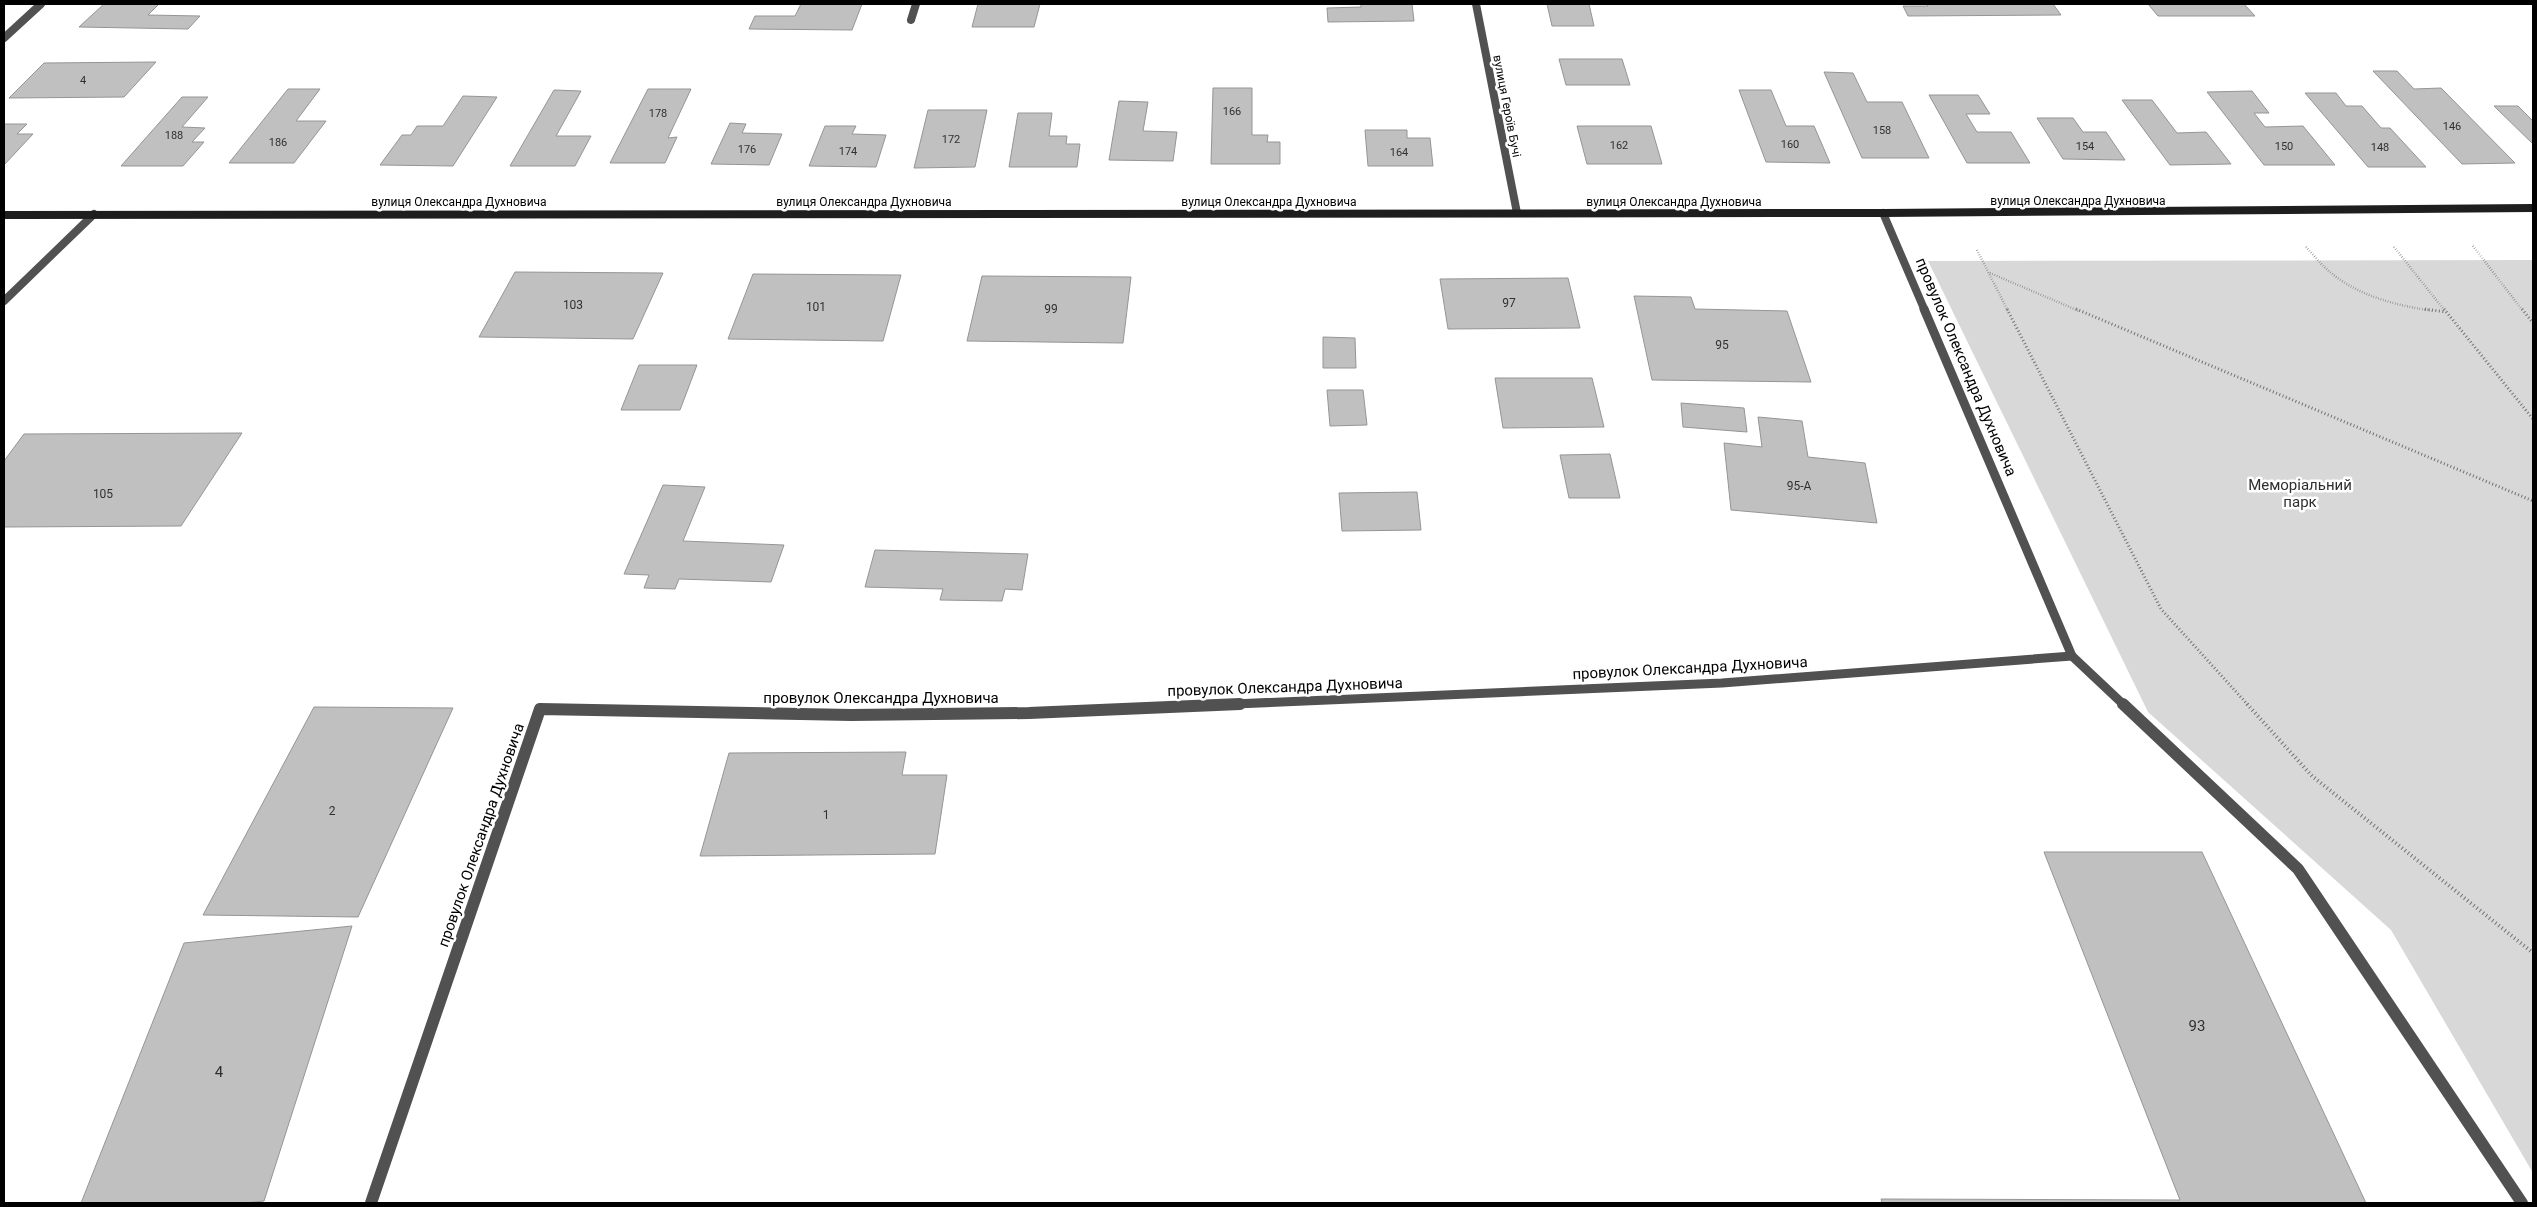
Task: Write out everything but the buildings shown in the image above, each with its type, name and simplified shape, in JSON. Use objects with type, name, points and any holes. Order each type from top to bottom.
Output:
[{"type":"main road","name":"вулиця Олександра Духновича","points":[[4,215],[1883,214],[2533,208]]},
{"type":"street","points":[[4,38],[41,4]]},
{"type":"street","points":[[911,20],[916,4]]},
{"type":"street","name":"вулиця Героїв Бучі","points":[[1476,4],[1517,213]]},
{"type":"street","points":[[4,301],[94,214]]},
{"type":"street","name":"провулок Олександра Духновича","points":[[371,1203],[540,709],[851,715],[1029,713],[1722,682],[2072,656],[1883,214]]},
{"type":"street","points":[[2072,656],[2298,869],[2522,1203]]},
{"type":"path","points":[[2394,246],[2533,420]]},
{"type":"path","points":[[2473,246],[2533,322]]},
{"type":"path","points":[[1976,247],[2161,609],[2312,776],[2533,954]]},
{"type":"path","points":[[2306,247],[2332,274],[2363,292],[2404,306],[2446,312]]},
{"type":"path","points":[[1989,273],[2533,501]]},
{"type":"path","points":[[2527,314],[2533,314]]},
{"type":"green space","name":"Меморіальний парк","points":[[2533,260],[2533,1173],[2391,930],[2148,712],[1928,261]]}]
